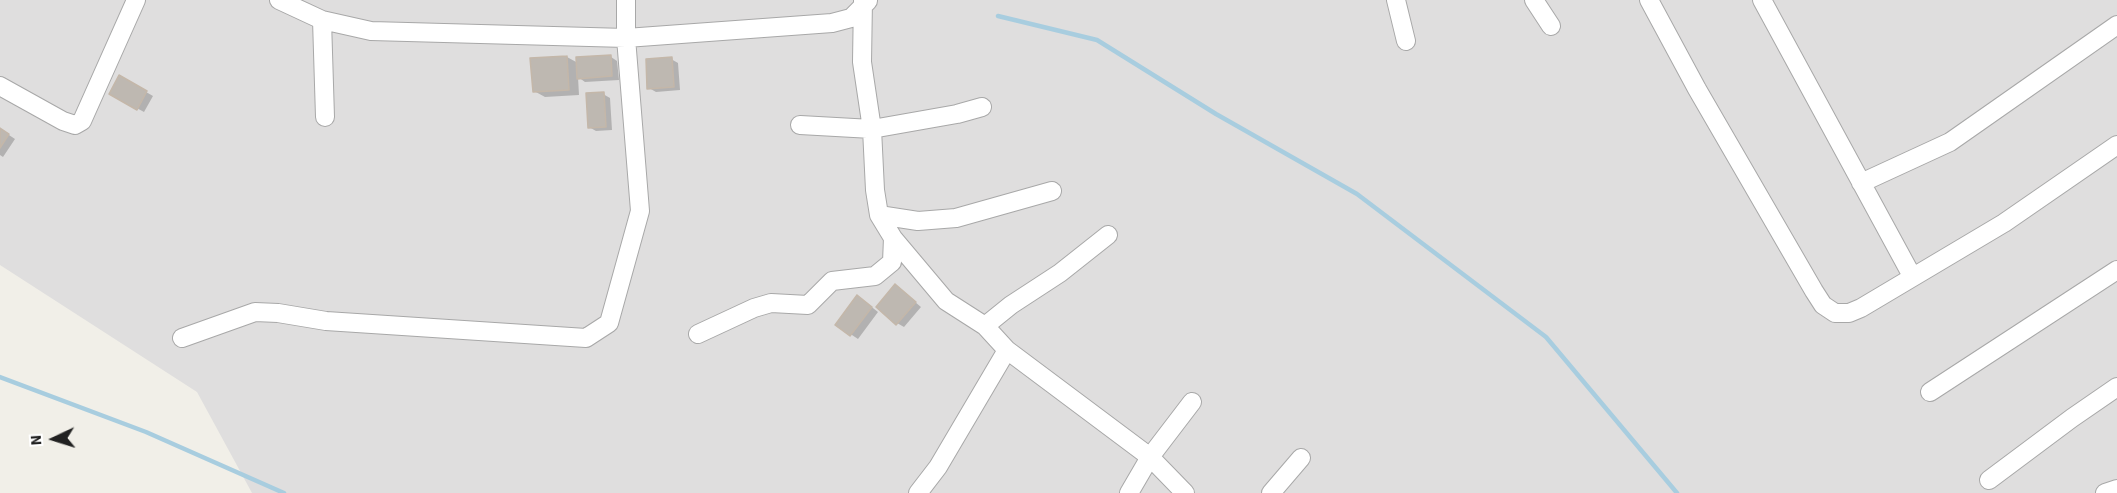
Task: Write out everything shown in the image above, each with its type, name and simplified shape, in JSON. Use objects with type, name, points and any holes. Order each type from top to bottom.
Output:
[{"type":"street","points":[[0,86],[63,121],[75,125],[82,121],[136,0]]},
{"type":"street","points":[[279,0],[322,20],[372,31],[626,38],[832,23],[850,18],[865,2]]},
{"type":"street","points":[[182,338],[255,312],[278,313],[326,321],[586,338],[609,323],[640,211],[626,38],[626,0]]},
{"type":"street","points":[[1396,0],[1406,41]]},
{"type":"street","points":[[1534,0],[1551,27]]},
{"type":"street","points":[[1649,0],[1697,89],[1823,305],[1835,314],[1849,313],[2004,223],[2117,145]]},
{"type":"street","points":[[1762,0],[1912,276]]},
{"type":"street","points":[[865,2],[862,62],[872,129],[875,190],[879,215],[893,238],[946,301],[985,326],[1008,350],[1150,457],[1185,493]]},
{"type":"street","points":[[322,20],[325,117]]},
{"type":"street","points":[[1861,183],[1950,142],[2117,25]]},
{"type":"street","points":[[800,125],[872,129],[957,114],[982,106]]},
{"type":"street","points":[[879,215],[918,221],[956,218],[1052,191]]},
{"type":"street","points":[[985,326],[1011,305],[1060,273],[1108,235]]},
{"type":"street","points":[[698,334],[754,308],[771,303],[808,304],[832,281],[875,276],[892,262],[893,238]]},
{"type":"street","points":[[1930,392],[2117,270]]},
{"type":"street","points":[[918,493],[938,467],[1008,350]]},
{"type":"street","points":[[1989,480],[2117,387]]},
{"type":"street","points":[[1129,493],[1150,457],[1192,402]]},
{"type":"street","points":[[1272,493],[1302,458]]},
{"type":"street","points":[[2105,493],[2117,489]]},
{"type":"shaded area","points":[[0,0],[2117,0],[2117,493],[252,493],[197,392],[0,265]]},
{"type":"building","points":[[611,55],[612,76],[577,79],[576,57]]},
{"type":"building","points":[[567,56],[569,90],[533,92],[530,58]]},
{"type":"building","points":[[672,57],[674,87],[647,89],[646,59]]},
{"type":"building","points":[[119,75],[147,91],[137,110],[109,94]]},
{"type":"building","points":[[604,92],[606,127],[588,128],[586,93]]},
{"type":"building","points":[[0,128],[9,134],[0,148]]},
{"type":"building","points":[[895,284],[916,302],[896,325],[876,307]]},
{"type":"building","points":[[857,295],[872,307],[850,336],[835,325]]},
{"type":"waterway","points":[[998,16],[1097,40],[1216,114],[1357,194],[1546,337],[1677,493]]},
{"type":"waterway","points":[[0,377],[146,432],[284,493]]}]
